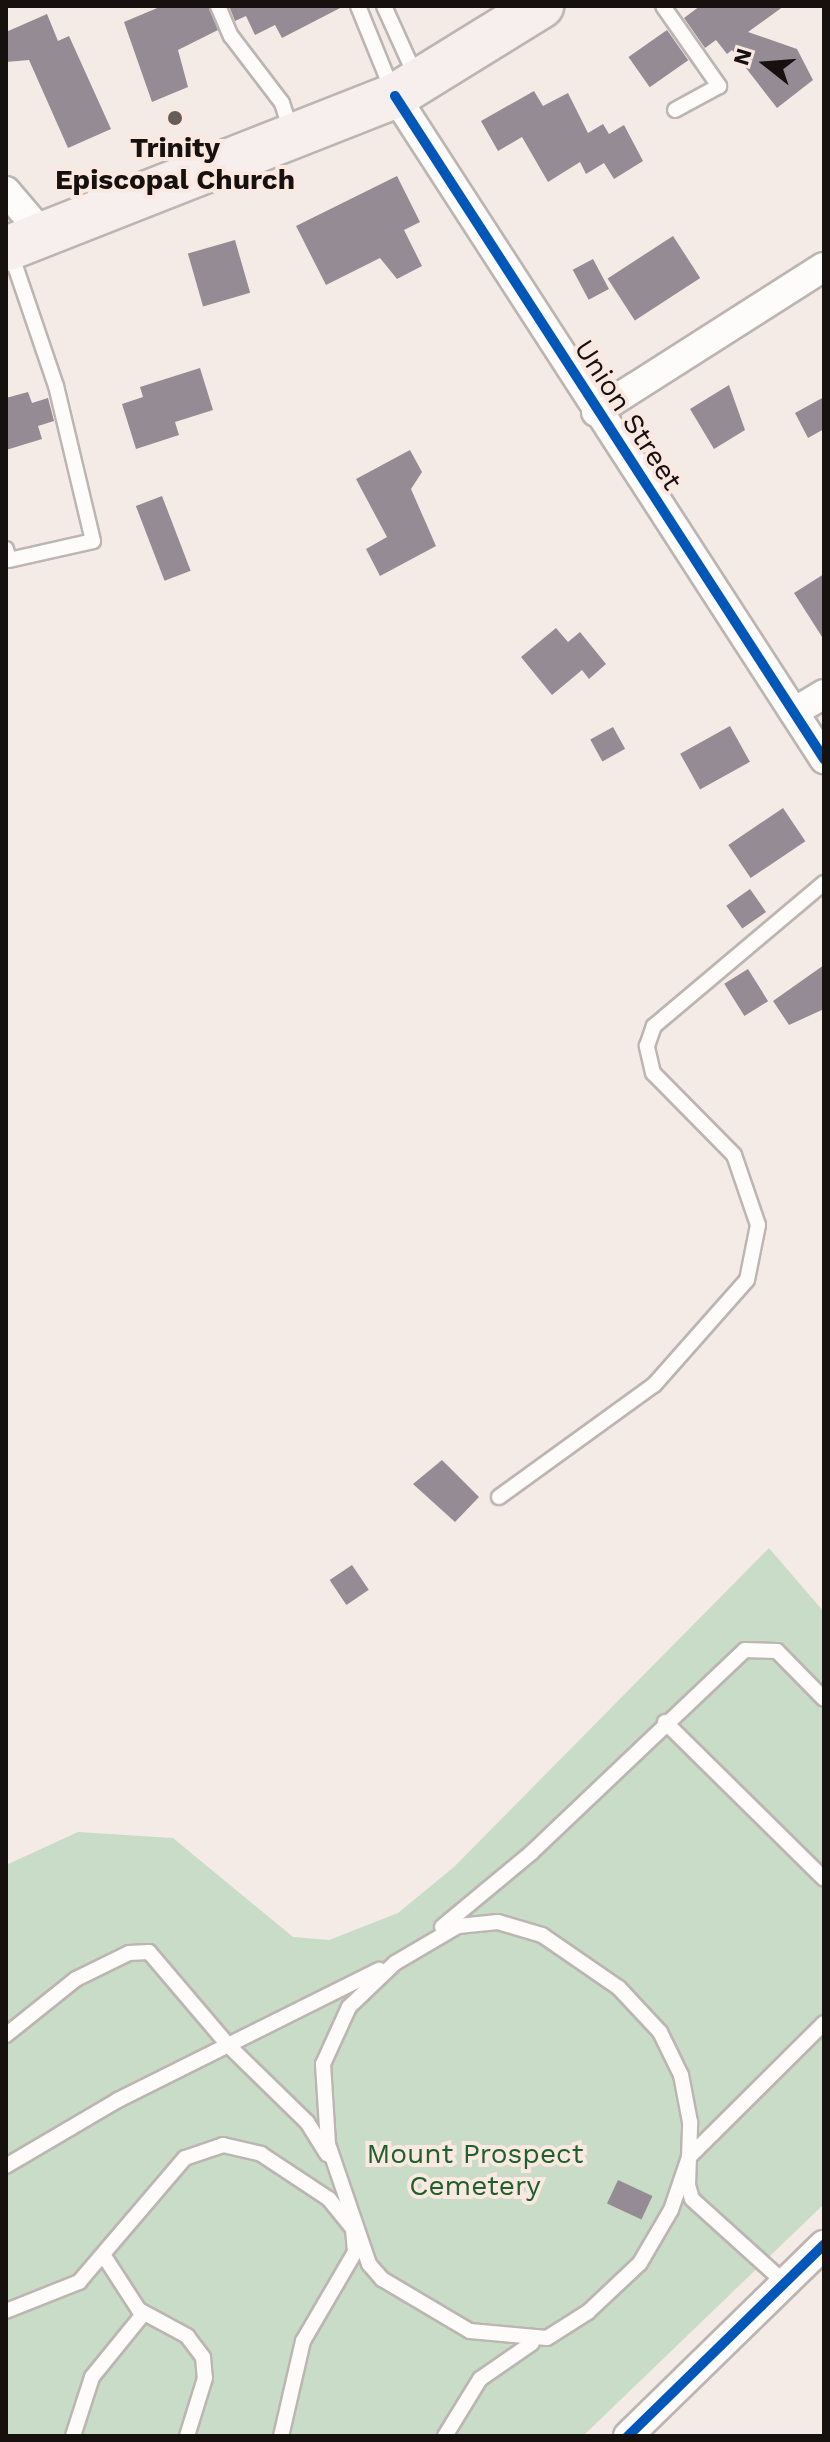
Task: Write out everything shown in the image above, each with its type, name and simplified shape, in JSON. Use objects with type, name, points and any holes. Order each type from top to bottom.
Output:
[{"type":"main road","points":[[20,245],[294,137],[406,88],[520,12]]},
{"type":"street","name":"Union Street","points":[[406,88],[596,412],[824,759]]},
{"type":"street","points":[[6,191],[20,245]]},
{"type":"street","points":[[596,412],[824,267]]},
{"type":"street","points":[[794,712],[824,694]]},
{"type":"street","points":[[628,2436],[823,2246]]},
{"type":"lane","points":[[218,6],[231,36],[282,103],[294,137]]},
{"type":"lane","points":[[358,6],[406,88]]},
{"type":"lane","points":[[384,6],[406,88]]},
{"type":"lane","points":[[663,6],[719,86],[675,110]]},
{"type":"lane","points":[[6,549],[9,560],[93,541],[20,245]]},
{"type":"lane","points":[[499,1497],[654,1385],[747,1280],[758,1225],[734,1155],[653,1073],[647,1046],[669,1012],[824,883]]},
{"type":"lane","points":[[547,2338],[470,2331],[382,2279],[353,2229],[336,2168],[323,2102],[332,2032],[395,1963],[531,1853],[665,1722],[745,1650],[760,1646],[777,1651],[824,1699]]},
{"type":"lane","points":[[665,1722],[824,1879]]},
{"type":"lane","points":[[6,2166],[229,2046],[395,1963],[458,1926],[498,1922],[542,1935],[619,1988],[660,2032],[681,2075],[692,2199],[785,2283]]},
{"type":"lane","points":[[6,2035],[76,1979],[129,1953],[149,1952],[229,2046],[298,2111],[336,2168]]},
{"type":"lane","points":[[445,2436],[502,2358],[547,2338],[588,2312],[640,2263],[671,2210],[689,2157],[824,2023]]},
{"type":"lane","points":[[6,2311],[79,2282],[185,2158],[223,2145],[261,2154],[302,2179],[353,2229]]},
{"type":"lane","points":[[281,2436],[303,2341],[345,2280],[353,2229]]},
{"type":"lane","points":[[104,2256],[144,2313],[187,2336],[203,2357],[205,2378],[187,2436]]},
{"type":"lane","points":[[73,2436],[92,2377],[144,2313]]},
{"type":"green space","name":"Mount Prospect Cemetery","points":[[769,1548],[824,1612],[824,2204],[583,2436],[6,2436],[6,1865],[78,1832],[173,1838],[293,1937],[329,1940],[398,1913],[454,1867]]},
{"type":"building","points":[[162,6],[208,6],[218,30],[178,50],[188,87],[152,102],[124,22]]},
{"type":"building","points":[[229,6],[344,6],[282,38],[275,25],[255,35],[246,16],[235,21]]},
{"type":"building","points":[[700,6],[784,6],[748,32],[797,49],[813,80],[777,108],[732,50],[727,54],[716,40],[705,48],[684,18]]},
{"type":"building","points":[[47,14],[58,41],[69,36],[111,129],[68,148],[29,60],[6,62],[6,32]]},
{"type":"building","points":[[667,30],[688,60],[650,87],[628,57]]},
{"type":"building","points":[[534,91],[543,106],[568,93],[588,133],[603,124],[609,134],[624,125],[643,161],[614,179],[604,163],[586,174],[580,162],[548,182],[522,137],[498,151],[481,121]]},
{"type":"building","points":[[397,176],[420,222],[404,230],[422,266],[397,279],[380,258],[326,285],[296,226]]},
{"type":"building","points":[[673,236],[700,278],[635,320],[608,278]]},
{"type":"building","points":[[235,240],[250,293],[203,306],[188,254]]},
{"type":"building","points":[[593,259],[609,289],[589,300],[573,270]]},
{"type":"building","points":[[200,368],[213,410],[175,422],[179,435],[136,449],[122,404],[143,397],[140,387]]},
{"type":"building","points":[[729,385],[745,430],[714,449],[690,409]]},
{"type":"building","points":[[28,392],[32,403],[48,398],[54,421],[38,426],[42,439],[6,450],[6,398]]},
{"type":"building","points":[[824,397],[824,429],[808,438],[795,413]]},
{"type":"building","points":[[410,450],[422,472],[411,489],[436,546],[380,576],[366,549],[387,537],[356,479]]},
{"type":"building","points":[[162,496],[191,571],[165,581],[136,506]]},
{"type":"building","points":[[824,574],[824,640],[794,593]]},
{"type":"building","points":[[556,628],[568,642],[580,632],[606,664],[589,679],[582,670],[552,695],[521,657]]},
{"type":"building","points":[[730,726],[750,762],[700,789],[680,754]]},
{"type":"building","points":[[613,727],[625,749],[602,761],[590,740]]},
{"type":"building","points":[[783,808],[805,841],[751,878],[728,845]]},
{"type":"building","points":[[750,889],[766,912],[742,929],[726,906]]},
{"type":"building","points":[[824,965],[824,1009],[789,1025],[773,1001]]},
{"type":"building","points":[[748,969],[768,1001],[744,1016],[724,984]]},
{"type":"building","points":[[442,1460],[479,1497],[455,1522],[413,1484]]},
{"type":"building","points":[[352,1565],[369,1590],[346,1605],[330,1580]]},
{"type":"building","points":[[618,2180],[652,2196],[641,2220],[607,2204]]},
{"type":"cycle path","points":[[395,96],[824,759]]},
{"type":"cycle path","points":[[628,2436],[824,2245]]},
{"type":"place","name":"Trinity Episcopal Church","points":[[175,118]]}]
